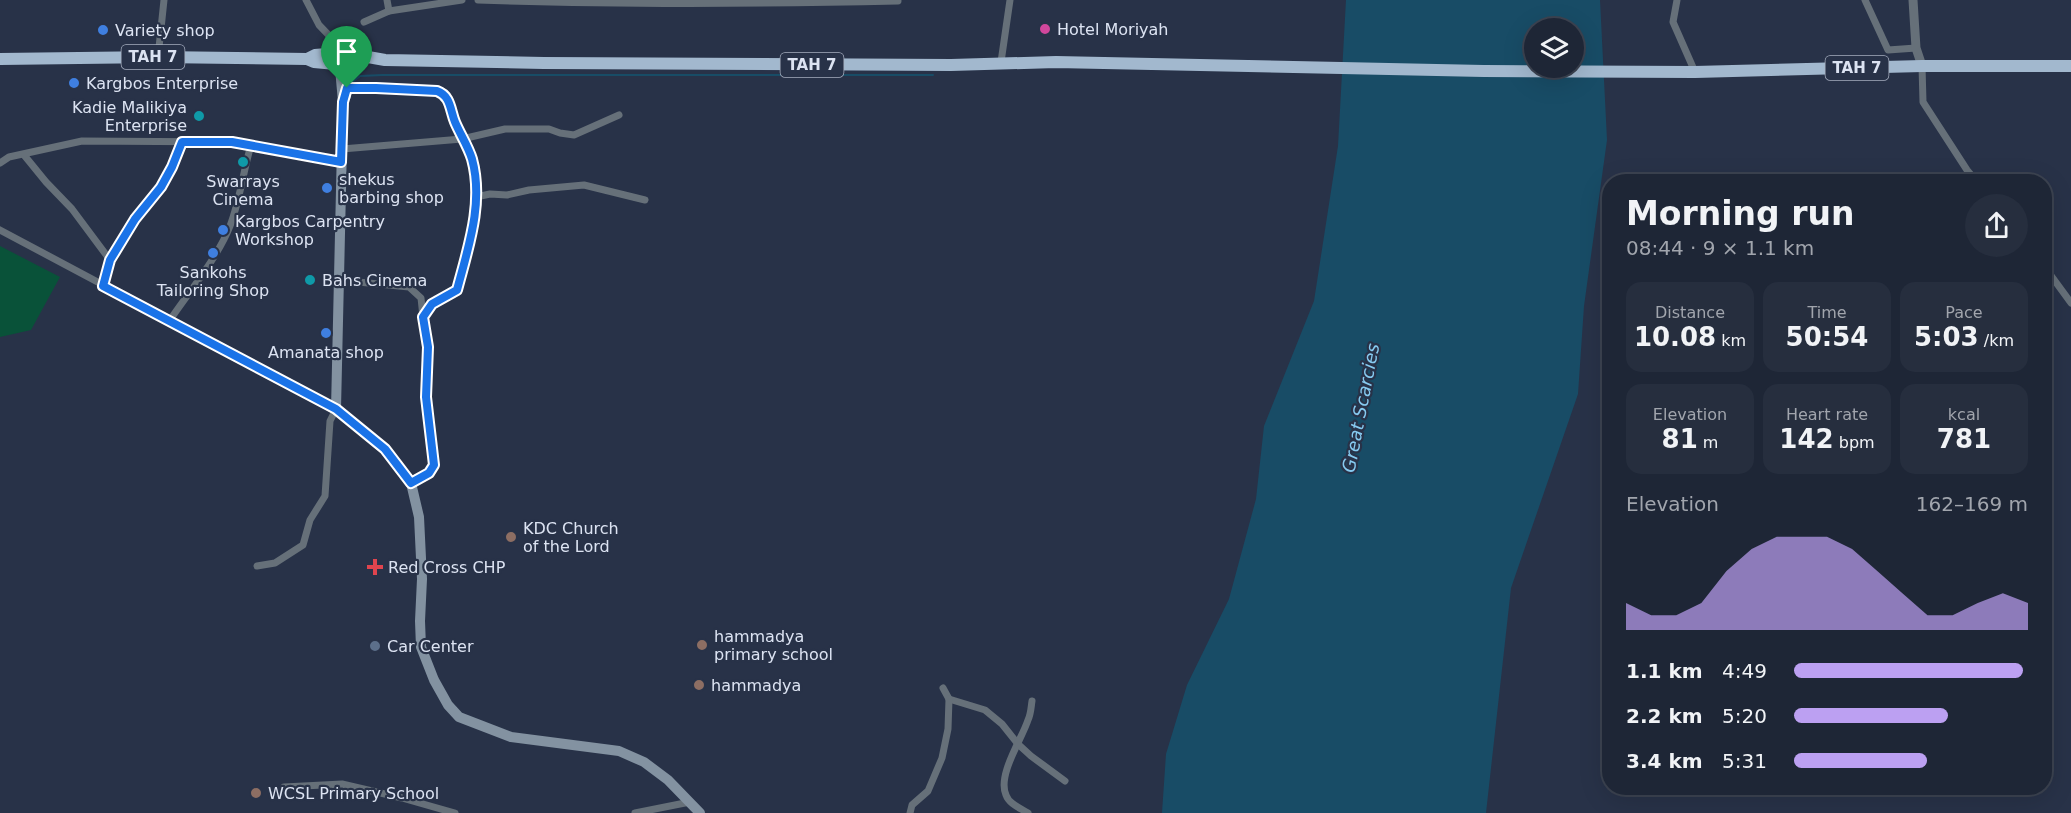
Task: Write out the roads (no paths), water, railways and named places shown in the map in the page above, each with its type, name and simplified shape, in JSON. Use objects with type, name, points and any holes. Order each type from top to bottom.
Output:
[{"type":"highway","name":"TAH 7","points":[[0,59],[158,57],[307,59],[315,55],[375,64],[385,60],[568,64],[951,65],[1079,62],[1484,71],[1695,72],[1922,66],[2071,66]]},
{"type":"main road","points":[[343,102],[347,88],[344,61]]},
{"type":"main road","points":[[344,61],[336,409],[385,449],[411,483],[419,517],[422,579],[421,647],[434,680],[448,705],[459,717],[511,737],[619,752],[644,762],[668,780],[700,813]]},
{"type":"street","points":[[158,57],[164,0]]},
{"type":"street","points":[[306,0],[319,25],[344,61]]},
{"type":"street","points":[[387,0],[389,11]]},
{"type":"street","points":[[364,22],[389,11],[462,0]]},
{"type":"street","points":[[478,0],[734,5],[897,1]]},
{"type":"street","points":[[1001,63],[1010,0]]},
{"type":"street","points":[[1677,0],[1674,22],[1695,72]]},
{"type":"street","points":[[1865,0],[1888,50],[1916,48]]},
{"type":"street","points":[[1913,0],[1916,48],[1922,66],[1923,102],[1970,174]]},
{"type":"street","points":[[347,88],[443,93],[448,99],[453,118],[471,156],[477,181],[473,228],[457,290],[432,304],[423,317]]},
{"type":"street","points":[[342,149],[462,139],[505,129],[549,129],[574,135],[619,115]]},
{"type":"street","points":[[0,163],[9,157],[82,141],[232,142],[341,162]]},
{"type":"street","points":[[103,286],[110,260],[135,219],[161,187],[182,142]]},
{"type":"street","points":[[170,320],[229,229],[237,208],[244,166],[251,146]]},
{"type":"street","points":[[24,155],[72,209],[110,260]]},
{"type":"street","points":[[476,197],[584,185],[645,200]]},
{"type":"street","points":[[0,230],[336,409],[330,421],[326,496],[309,520],[303,545],[275,562],[257,566]]},
{"type":"street","points":[[2052,277],[2071,303]]},
{"type":"street","points":[[338,280],[409,286],[421,298],[428,347],[426,397],[434,465],[429,473],[411,483]]},
{"type":"street","points":[[910,813],[912,805],[928,791],[942,758],[948,729],[949,699],[943,688]]},
{"type":"street","points":[[949,699],[985,710],[1002,724],[1018,744],[1065,782]]},
{"type":"street","points":[[1028,813],[1011,802],[1005,794],[1005,779],[1009,763],[1029,718],[1032,701]]},
{"type":"street","points":[[284,787],[342,784],[455,813]]},
{"type":"street","points":[[635,813],[690,802]]},
{"type":"water","name":"Great Scarcies","points":[[1346,0],[1600,0],[1607,140],[1584,306],[1578,394],[1511,588],[1486,813],[1162,813],[1166,754],[1187,685],[1229,599],[1256,499],[1264,426],[1314,301],[1338,146]]},
{"type":"waterway","points":[[351,83],[360,76],[382,75],[933,75]]},
{"type":"place","name":"Hotel Moriyah","points":[[1045,29]]},
{"type":"place","name":"Variety shop","points":[[103,30]]},
{"type":"place","name":"Kargbos Enterprise","points":[[74,83]]},
{"type":"place","name":"Kadie Malikiya Enterprise","points":[[199,116]]},
{"type":"place","name":"Swarrays Cinema","points":[[243,162]]},
{"type":"place","name":"shekus barbing shop","points":[[327,188]]},
{"type":"place","name":"Kargbos Carpentry Workshop","points":[[223,230]]},
{"type":"place","name":"Sankohs Tailoring Shop","points":[[213,253]]},
{"type":"place","name":"Bahs Cinema","points":[[310,280]]},
{"type":"place","name":"Amanata shop","points":[[326,333]]},
{"type":"place","name":"KDC Church of the Lord","points":[[511,537]]},
{"type":"place","name":"Red Cross CHP","points":[[375,567]]},
{"type":"place","name":"hammadya primary school","points":[[702,645]]},
{"type":"place","name":"Car Center","points":[[375,646]]},
{"type":"place","name":"hammadya","points":[[699,685]]},
{"type":"place","name":"WCSL Primary School","points":[[256,793]]}]
